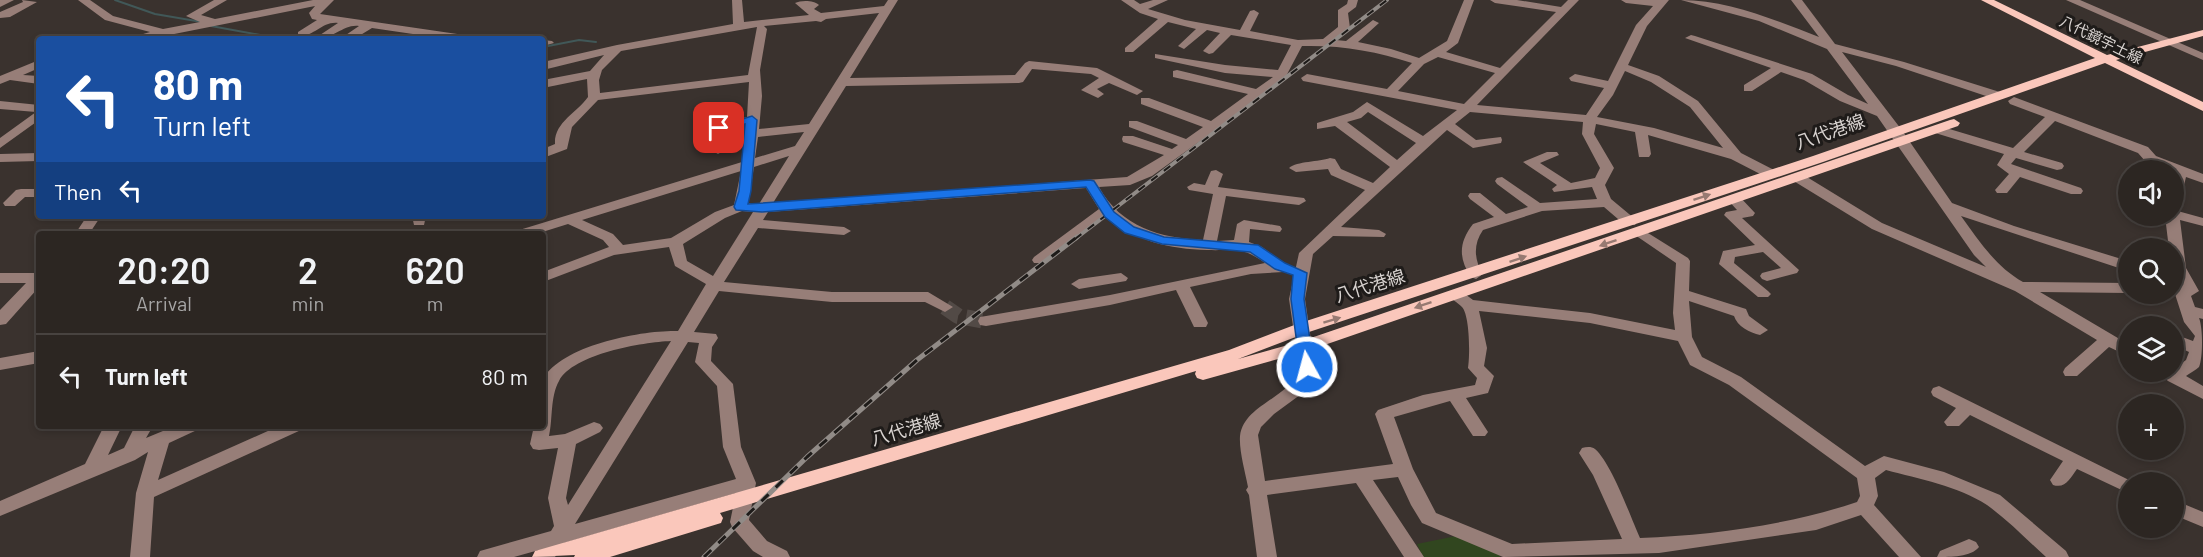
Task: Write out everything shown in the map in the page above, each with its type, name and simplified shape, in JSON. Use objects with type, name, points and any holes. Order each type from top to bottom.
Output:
[{"type":"main road","name":"八代鏡宇土線","points":[[1986,0],[2203,107]]},
{"type":"main road","name":"八代港線","points":[[584,557],[1113,399],[1303,337],[1476,273],[1734,199],[1797,177],[1999,96],[2175,44],[2203,33]]},
{"type":"main road","name":"八代港線","points":[[2175,44],[2203,41]]},
{"type":"main road","name":"八代港線","points":[[544,557],[1235,354],[1456,294],[1771,174],[1899,137],[1936,129],[2112,62]]},
{"type":"street","points":[[0,4],[9,0]]},
{"type":"street","points":[[0,15],[6,15],[32,2],[27,0]]},
{"type":"street","points":[[83,0],[108,18],[170,36],[215,23],[327,0]]},
{"type":"street","points":[[215,23],[191,16],[222,0]]},
{"type":"street","points":[[327,0],[314,13],[316,17],[432,36]]},
{"type":"street","points":[[737,0],[739,26]]},
{"type":"street","points":[[1126,0],[1166,18],[1204,27],[1244,33],[1268,33],[1298,43],[1326,42],[1387,51],[1420,62]]},
{"type":"street","points":[[1140,8],[1163,0]]},
{"type":"street","points":[[1326,42],[1344,28],[1342,12],[1352,5],[1353,0]]},
{"type":"street","points":[[1321,126],[1357,115],[1367,106],[1388,94],[1420,62],[1452,43],[1469,0]]},
{"type":"street","points":[[1495,0],[1562,10],[1566,10],[1574,0]]},
{"type":"street","points":[[1626,0],[1663,2]]},
{"type":"street","points":[[1686,0],[1763,19],[1830,46],[1900,64],[1999,96]]},
{"type":"street","points":[[1796,0],[1899,137],[1979,252],[2008,280],[2118,345]]},
{"type":"street","points":[[2071,0],[2203,57]]},
{"type":"street","points":[[1470,305],[1479,348],[1476,368],[1486,376],[1482,389],[1423,401],[1384,414],[1420,506],[1430,518],[1511,554],[1676,543],[1774,530],[1816,523],[1864,507],[1869,496],[1865,476],[1735,381],[1696,361],[1684,337],[1681,313],[1683,261],[1635,227],[1607,203],[1598,186],[1607,168],[1588,134],[1590,119],[1612,86],[1642,25],[1663,2]]},
{"type":"street","points":[[807,8],[821,16],[891,4]]},
{"type":"street","points":[[544,557],[560,536],[680,338],[891,4]]},
{"type":"street","points":[[1267,557],[1249,435],[1254,424],[1268,410],[1298,388],[1305,380],[1307,367],[1298,299],[1300,273],[1306,253],[1399,168],[1424,142],[1467,108],[1544,33],[1562,10]]},
{"type":"street","points":[[1244,33],[1254,13]]},
{"type":"street","points":[[546,66],[568,62],[617,48],[739,26],[803,26],[821,20],[821,16]]},
{"type":"street","points":[[1129,50],[1166,18]]},
{"type":"street","points":[[302,34],[327,19]]},
{"type":"street","points":[[325,36],[348,22]]},
{"type":"street","points":[[1348,45],[1373,23]]},
{"type":"street","points":[[351,36],[369,25]]},
{"type":"street","points":[[740,207],[748,165],[756,96],[754,78],[757,27]]},
{"type":"street","points":[[1184,45],[1204,27]]},
{"type":"street","points":[[377,36],[390,28]]},
{"type":"street","points":[[1209,51],[1228,30]]},
{"type":"street","points":[[1691,38],[1778,69],[1809,77],[1844,98],[1878,112]]},
{"type":"street","points":[[546,276],[619,249],[675,242],[720,215],[740,207],[762,208],[1138,178],[1282,74],[1298,43]]},
{"type":"street","points":[[594,97],[591,80],[593,74],[617,48]]},
{"type":"street","points":[[1437,53],[1503,72]]},
{"type":"street","points":[[1159,56],[1225,69],[1282,74]]},
{"type":"street","points":[[5,79],[36,65]]},
{"type":"street","points":[[843,82],[1018,79],[1029,65],[1093,71],[1137,91]]},
{"type":"street","points":[[1621,66],[1655,79],[1694,104],[1736,156]]},
{"type":"street","points":[[1748,88],[1778,69]]},
{"type":"street","points":[[546,83],[593,74]]},
{"type":"street","points":[[1180,76],[1258,93]]},
{"type":"street","points":[[546,153],[562,146],[560,137],[565,126],[594,97],[754,78]]},
{"type":"street","points":[[1098,94],[1087,90],[1109,78]]},
{"type":"street","points":[[1307,78],[1467,108],[1590,119],[1641,129],[1736,156],[1771,174]]},
{"type":"street","points":[[1575,78],[1612,86]]},
{"type":"street","points":[[5,79],[36,80]]},
{"type":"street","points":[[2014,101],[2144,150],[2154,160]]},
{"type":"street","points":[[1151,102],[1212,126]]},
{"type":"street","points":[[1172,111],[1185,102]]},
{"type":"street","points":[[0,105],[36,114]]},
{"type":"street","points":[[1367,106],[1424,142]]},
{"type":"street","points":[[0,144],[36,116]]},
{"type":"street","points":[[2053,116],[2015,154],[2010,154],[2004,165],[2076,191]]},
{"type":"street","points":[[718,150],[719,128],[752,120]]},
{"type":"street","points":[[1337,121],[1399,168]]},
{"type":"street","points":[[1448,124],[1473,144],[1496,140]]},
{"type":"street","points":[[750,134],[815,127]]},
{"type":"street","points":[[1174,154],[1132,128],[1164,133],[1188,144]]},
{"type":"street","points":[[1641,129],[1644,154]]},
{"type":"street","points":[[1936,129],[2057,166]]},
{"type":"street","points":[[532,231],[801,148]]},
{"type":"street","points":[[1552,155],[1525,164],[1563,188],[1600,181]]},
{"type":"street","points":[[0,158],[36,157]]},
{"type":"street","points":[[1296,168],[1331,163],[1336,172],[1375,189]]},
{"type":"street","points":[[2002,190],[2017,171]]},
{"type":"street","points":[[2184,172],[2203,179]]},
{"type":"street","points":[[1209,246],[1216,174]]},
{"type":"street","points":[[1797,177],[1877,226],[2019,287],[2118,288]]},
{"type":"street","points":[[1502,181],[1538,208]]},
{"type":"street","points":[[1090,183],[1106,210],[1130,230],[1148,237],[1209,246],[1241,245],[1262,253],[1280,266],[1300,273]]},
{"type":"street","points":[[1194,187],[1294,198]]},
{"type":"street","points":[[10,202],[21,193],[36,193]]},
{"type":"street","points":[[1475,196],[1503,218]]},
{"type":"street","points":[[1734,199],[1748,213],[1731,215],[1792,270],[1767,276]]},
{"type":"street","points":[[1476,273],[1468,265],[1469,246],[1473,233],[1478,228],[1538,208],[1607,203]]},
{"type":"street","points":[[1947,206],[2009,229],[2118,263]]},
{"type":"street","points":[[1039,260],[1106,210]]},
{"type":"street","points":[[2184,218],[2203,222]]},
{"type":"street","points":[[571,220],[608,237],[619,249]]},
{"type":"street","points":[[752,223],[844,231]]},
{"type":"street","points":[[1241,245],[1244,224],[1275,229]]},
{"type":"street","points":[[2174,226],[2179,268],[2196,312],[2192,322],[2200,350]]},
{"type":"street","points":[[1329,231],[1379,234]]},
{"type":"street","points":[[675,242],[680,262],[714,284],[832,297],[928,297],[945,307]]},
{"type":"street","points":[[1755,291],[1726,264],[1728,254],[1766,247]]},
{"type":"street","points":[[986,321],[1110,300],[1280,266]]},
{"type":"street","points":[[1103,276],[1110,300]]},
{"type":"street","points":[[1079,284],[1103,276],[1120,278]]},
{"type":"street","points":[[0,278],[36,278]]},
{"type":"street","points":[[0,319],[36,281]]},
{"type":"street","points":[[1180,285],[1200,323]]},
{"type":"street","points":[[1456,294],[1470,305],[1590,318],[1684,337]]},
{"type":"street","points":[[1683,294],[1741,313],[1742,319],[1760,330]]},
{"type":"street","points":[[546,409],[552,378],[566,364],[608,347],[674,336],[710,339],[704,347],[703,363],[725,384],[732,447],[747,483],[739,522],[760,546],[780,557]]},
{"type":"street","points":[[2071,372],[2108,339]]},
{"type":"street","points":[[2184,343],[2200,350]]},
{"type":"street","points":[[2184,363],[2200,350]]},
{"type":"street","points":[[0,364],[36,358]]},
{"type":"street","points":[[2184,382],[2203,393]]},
{"type":"street","points":[[1939,392],[1968,406],[1995,424],[2118,481]]},
{"type":"street","points":[[1455,395],[1479,432]]},
{"type":"street","points":[[1953,422],[1968,406]]},
{"type":"street","points":[[542,429],[539,444],[568,440],[594,428]]},
{"type":"street","points":[[91,471],[112,429]]},
{"type":"street","points":[[129,455],[142,429]]},
{"type":"street","points":[[0,509],[129,455],[184,429]]},
{"type":"street","points":[[145,493],[288,429]]},
{"type":"street","points":[[140,557],[148,475],[162,439]]},
{"type":"street","points":[[560,536],[563,526],[557,498],[568,440]]},
{"type":"street","points":[[1588,453],[1601,473],[1634,545]]},
{"type":"street","points":[[2059,480],[2074,460]]},
{"type":"street","points":[[1865,476],[1884,463],[1963,485],[1993,500],[2059,557]]},
{"type":"street","points":[[1256,490],[1314,479],[1361,476],[1404,469]]},
{"type":"street","points":[[1361,476],[1414,557]]},
{"type":"street","points":[[487,557],[747,483]]},
{"type":"street","points":[[1864,507],[1911,557]]},
{"type":"street","points":[[2184,511],[2203,520]]},
{"type":"street","points":[[1947,557],[1969,547]]},
{"type":"green space","points":[[1456,536],[1500,554],[1500,557],[1423,557],[1417,544]]},
{"type":"waterway","points":[[115,0],[155,14],[202,22]]},
{"type":"waterway","points":[[211,26],[266,36]]},
{"type":"waterway","points":[[546,46],[579,40],[596,42]]},
{"type":"tunnel","points":[[945,307],[958,316],[986,321]]},
{"type":"railway","points":[[1075,239],[1387,0]]},
{"type":"railway","points":[[704,557],[807,457],[917,360],[1077,237]]},
{"type":"route","points":[[719,128],[723,125],[752,120],[745,191],[740,207],[762,208],[1090,183],[1095,195],[1109,214],[1130,230],[1162,240],[1198,245],[1241,245],[1253,248],[1280,266],[1300,273],[1298,299],[1307,367]]}]
